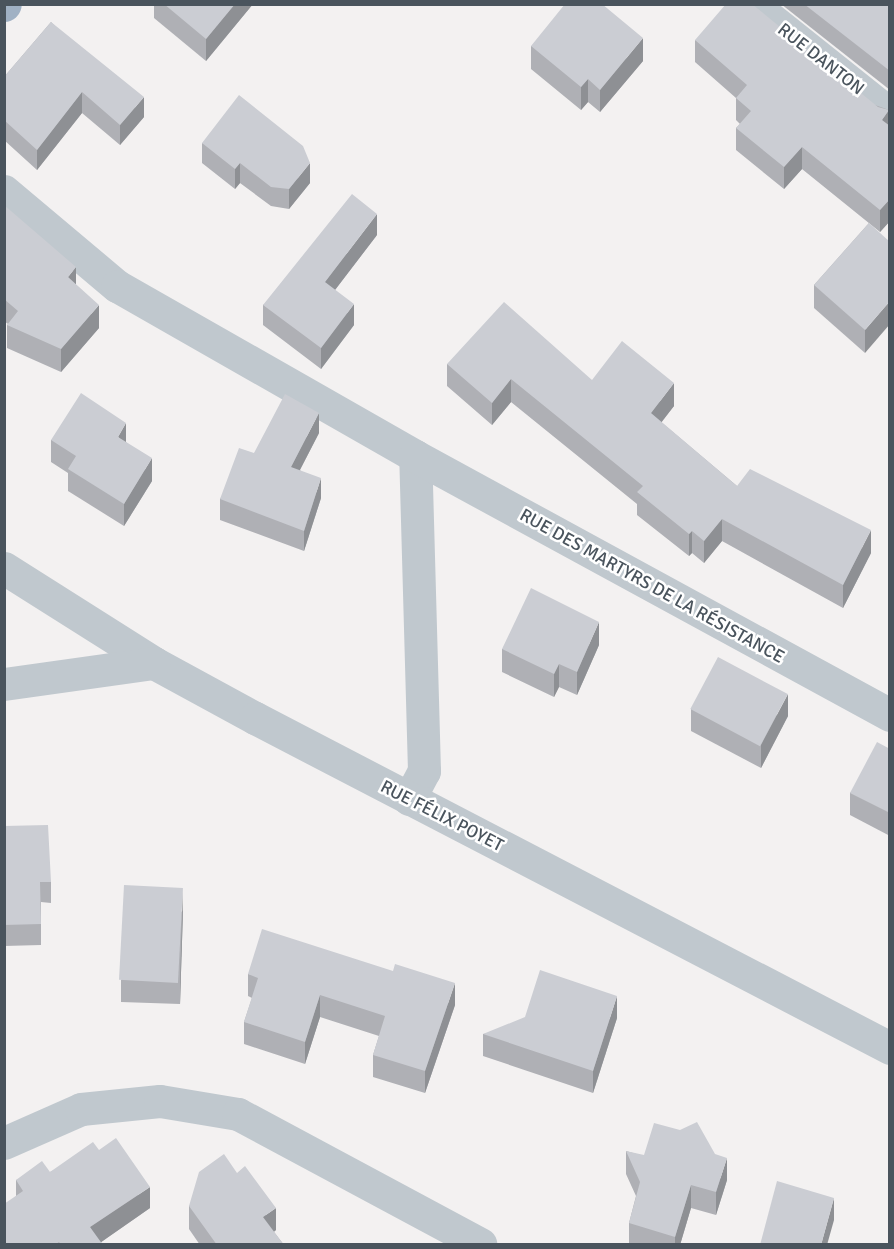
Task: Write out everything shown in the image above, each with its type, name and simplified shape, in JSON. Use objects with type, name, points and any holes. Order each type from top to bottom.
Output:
[{"type":"street","name":"RUE DANTON","points":[[752,4],[890,114]]},
{"type":"street","name":"RUE DES MARTYRS DE LA RÉSISTANCE","points":[[4,190],[117,286],[416,456],[890,716]]},
{"type":"street","points":[[409,799],[424,771],[416,456]]},
{"type":"street","name":"RUE FÉLIX POYET","points":[[4,568],[154,663],[409,799],[890,1048]]},
{"type":"street","points":[[4,684],[154,663]]},
{"type":"street","points":[[4,1143],[81,1109],[160,1101],[238,1114],[480,1245]]},
{"type":"building","points":[[164,4],[235,4],[206,39]]},
{"type":"building","points":[[565,4],[602,4],[643,38],[600,90],[588,79],[581,87],[531,46]]},
{"type":"building","points":[[726,4],[752,4],[878,107],[889,110],[882,120],[890,126],[890,199],[880,210],[802,147],[784,167],[736,128],[751,111],[736,98],[747,85],[695,40]]},
{"type":"building","points":[[804,4],[890,4],[890,71]]},
{"type":"building","points":[[51,22],[144,97],[120,125],[82,92],[37,150],[4,120],[4,77]]},
{"type":"building","points":[[239,95],[303,146],[310,163],[289,189],[271,187],[240,163],[235,169],[202,143]]},
{"type":"building","points":[[352,194],[377,214],[325,282],[354,304],[321,348],[263,305]]},
{"type":"building","points":[[4,205],[76,267],[68,277],[99,305],[61,349],[7,325],[18,311],[4,299]]},
{"type":"building","points":[[869,223],[890,242],[890,301],[865,330],[814,285]]},
{"type":"building","points":[[504,302],[592,380],[622,341],[674,383],[651,413],[737,486],[750,469],[871,530],[843,585],[722,519],[704,541],[692,531],[689,534],[637,492],[643,486],[511,379],[492,403],[447,364]]},
{"type":"building","points":[[81,393],[126,423],[118,437],[152,458],[124,504],[68,469],[76,456],[51,440]]},
{"type":"building","points":[[285,394],[319,413],[291,467],[321,478],[304,531],[220,499],[239,448],[254,453]]},
{"type":"building","points":[[531,588],[599,622],[577,672],[559,664],[554,674],[502,649]]},
{"type":"building","points":[[718,657],[788,694],[760,746],[690,709]]},
{"type":"building","points":[[877,742],[890,749],[890,813],[850,793]]},
{"type":"building","points":[[48,825],[51,882],[40,882],[41,924],[4,925],[4,826]]},
{"type":"building","points":[[124,885],[183,888],[178,983],[119,980]]},
{"type":"building","points":[[262,929],[393,971],[395,964],[455,983],[425,1071],[373,1055],[385,1016],[320,995],[305,1042],[244,1022],[258,978],[248,974]]},
{"type":"building","points":[[540,970],[617,996],[593,1071],[483,1034],[525,1017]]},
{"type":"building","points":[[697,1122],[715,1154],[727,1158],[716,1192],[691,1185],[675,1237],[629,1223],[640,1182],[626,1151],[644,1155],[654,1123],[680,1130]]},
{"type":"building","points":[[116,1138],[150,1187],[90,1227],[103,1245],[61,1245],[59,1242],[55,1245],[4,1245],[4,1204],[23,1191],[16,1180],[42,1161],[50,1172],[93,1142],[99,1150]]},
{"type":"building","points":[[224,1154],[237,1173],[245,1166],[276,1208],[263,1217],[284,1245],[217,1245],[189,1206],[199,1172]]},
{"type":"building","points":[[777,1181],[834,1198],[821,1245],[760,1245]]}]
